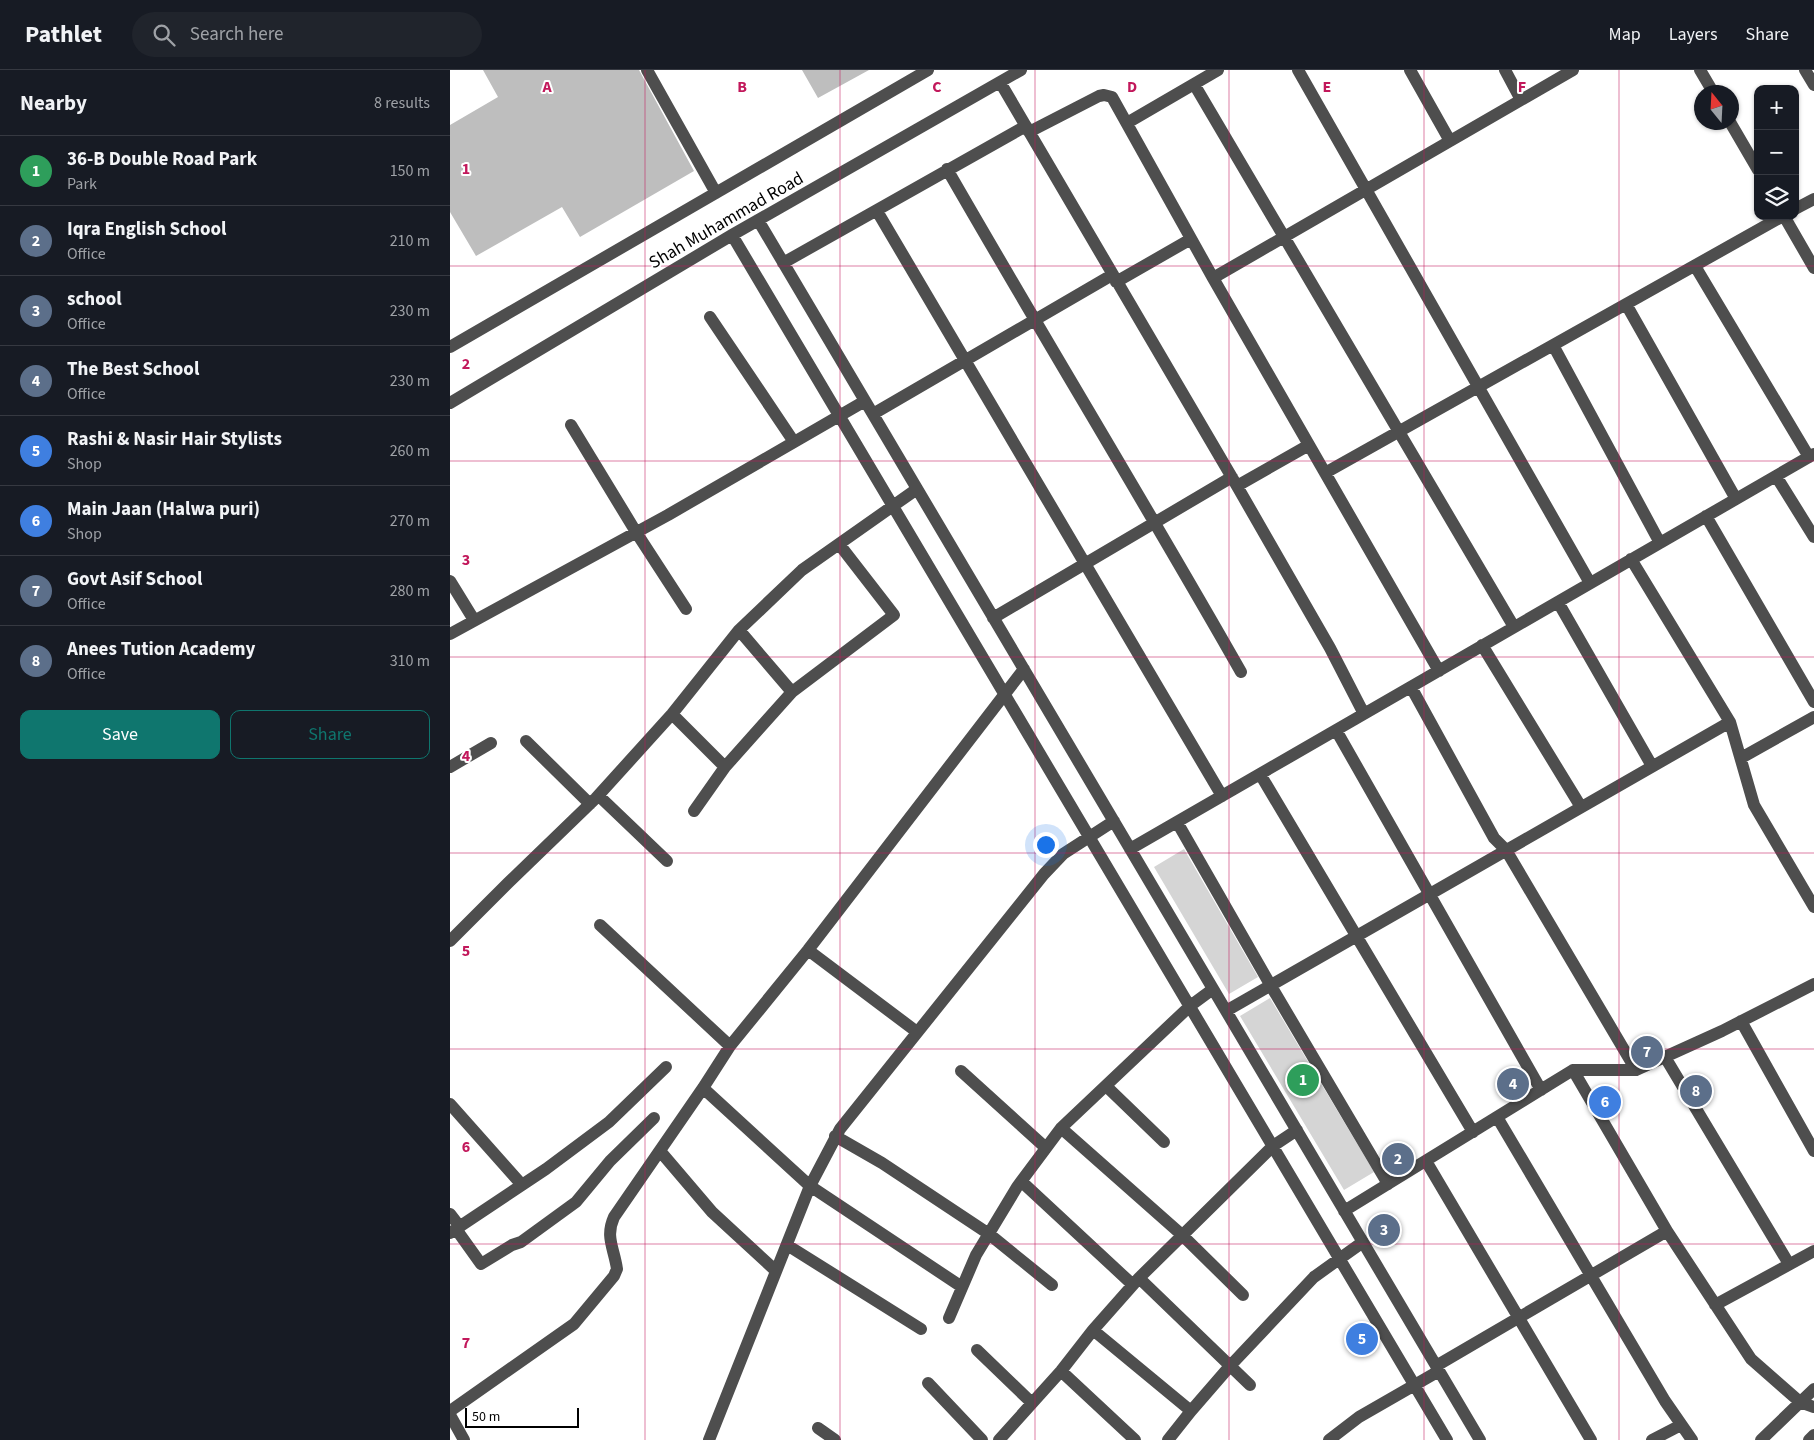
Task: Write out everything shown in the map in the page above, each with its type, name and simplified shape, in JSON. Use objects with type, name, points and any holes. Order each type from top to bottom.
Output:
[{"type":"street","points":[[647,70],[716,193]]},
{"type":"street","name":"Shah Muhammad Road","points":[[450,347],[928,70]]},
{"type":"street","name":"Shah Muhammad Road","points":[[450,403],[732,235],[1021,70]]},
{"type":"street","points":[[1127,123],[1218,70]]},
{"type":"street","points":[[1298,70],[1590,583]]},
{"type":"street","points":[[1410,70],[1450,141]]},
{"type":"street","points":[[1505,70],[1521,100]]},
{"type":"street","points":[[1213,278],[1573,70]]},
{"type":"street","points":[[1700,70],[1709,85]]},
{"type":"street","points":[[1805,70],[1814,85]]},
{"type":"street","points":[[1000,82],[1330,648],[1364,714]]},
{"type":"street","points":[[1194,84],[1514,627]]},
{"type":"street","points":[[783,264],[947,170],[1027,129],[1104,95],[1112,97],[1213,278],[1439,671]]},
{"type":"street","points":[[1735,130],[1754,163]]},
{"type":"street","points":[[947,170],[1034,320],[1156,522],[1241,672]]},
{"type":"street","points":[[1799,207],[1814,199]]},
{"type":"street","points":[[877,210],[1222,796]]},
{"type":"street","points":[[758,220],[1480,1440]]},
{"type":"street","points":[[1325,473],[1776,220]]},
{"type":"street","points":[[1785,220],[1814,268]]},
{"type":"street","points":[[732,235],[1447,1440]]},
{"type":"street","points":[[873,414],[1034,320],[1191,239]]},
{"type":"street","points":[[1130,849],[1811,455],[1695,266]]},
{"type":"street","points":[[1626,304],[1736,499]]},
{"type":"street","points":[[710,316],[794,442]]},
{"type":"street","points":[[1553,345],[1660,543]]},
{"type":"street","points":[[450,634],[636,532],[865,400]]},
{"type":"street","points":[[571,425],[636,532],[686,609]]},
{"type":"street","points":[[993,618],[1156,522],[1309,445]]},
{"type":"street","points":[[1776,476],[1814,537]]},
{"type":"street","points":[[450,941],[594,800],[672,714],[738,630],[802,570],[917,489]]},
{"type":"street","points":[[1706,516],[1814,702]]},
{"type":"street","points":[[694,811],[725,767],[792,692],[894,615],[839,544]]},
{"type":"street","points":[[1632,559],[1730,722],[1754,804],[1814,907]]},
{"type":"street","points":[[450,581],[474,620]]},
{"type":"street","points":[[1558,602],[1652,766]]},
{"type":"street","points":[[738,630],[792,692]]},
{"type":"street","points":[[1482,646],[1581,807]]},
{"type":"street","points":[[464,1440],[450,1413],[574,1324],[608,1282],[618,1268],[610,1237],[610,1228],[614,1217],[704,1088],[730,1046],[808,950],[1024,669]]},
{"type":"street","points":[[1411,687],[1494,838],[1506,850],[1636,1070]]},
{"type":"street","points":[[672,714],[725,767]]},
{"type":"street","points":[[1740,758],[1814,717]]},
{"type":"street","points":[[1226,1011],[1730,722]]},
{"type":"street","points":[[1336,730],[1542,1090]]},
{"type":"street","points":[[526,741],[666,861]]},
{"type":"street","points":[[450,767],[491,743]]},
{"type":"street","points":[[1260,774],[1473,1132]]},
{"type":"street","points":[[709,1440],[810,1186],[835,1136],[1044,874],[1062,854],[1114,821]]},
{"type":"street","points":[[1177,822],[1388,1184]]},
{"type":"street","points":[[600,926],[730,1046]]},
{"type":"street","points":[[808,950],[917,1032]]},
{"type":"street","points":[[1344,1211],[1574,1070],[1636,1070],[1741,1021],[1814,984]]},
{"type":"street","points":[[948,1318],[976,1255],[1022,1182],[1061,1128],[1190,1006],[1213,989]]},
{"type":"street","points":[[1741,1021],[1814,1151]]},
{"type":"street","points":[[1664,1057],[1788,1264]]},
{"type":"street","points":[[455,1230],[522,1186],[609,1122],[666,1068]]},
{"type":"street","points":[[1574,1070],[1667,1231],[1751,1359],[1800,1402],[1814,1407]]},
{"type":"street","points":[[961,1071],[1046,1148]]},
{"type":"street","points":[[1106,1086],[1164,1142]]},
{"type":"street","points":[[704,1088],[810,1186],[962,1287]]},
{"type":"street","points":[[450,1104],[522,1186]]},
{"type":"street","points":[[1497,1117],[1665,1400],[1692,1440]]},
{"type":"street","points":[[450,1214],[455,1230],[481,1264],[512,1245],[522,1242],[576,1202],[610,1161],[654,1118]]},
{"type":"street","points":[[1061,1128],[1182,1236],[1243,1295]]},
{"type":"street","points":[[999,1440],[1061,1371],[1093,1330],[1136,1281],[1272,1146],[1296,1130]]},
{"type":"street","points":[[835,1136],[882,1163],[989,1234],[1052,1285]]},
{"type":"street","points":[[660,1152],[712,1212],[776,1271]]},
{"type":"street","points":[[1426,1161],[1591,1440]]},
{"type":"street","points":[[1022,1182],[1136,1281],[1250,1385]]},
{"type":"street","points":[[1329,1440],[1359,1417],[1414,1385],[1519,1318],[1667,1231]]},
{"type":"street","points":[[1168,1440],[1191,1410],[1230,1366],[1314,1277],[1363,1242]]},
{"type":"street","points":[[786,1245],[922,1329]]},
{"type":"street","points":[[1715,1305],[1788,1264],[1814,1252]]},
{"type":"street","points":[[1093,1330],[1191,1410]]},
{"type":"street","points":[[977,1350],[1032,1404]]},
{"type":"street","points":[[1061,1371],[1135,1440]]},
{"type":"street","points":[[928,1384],[982,1440]]},
{"type":"street","points":[[1761,1440],[1814,1389]]},
{"type":"street","points":[[1652,1440],[1681,1425]]},
{"type":"street","points":[[818,1428],[835,1440]]},
{"type":"street","points":[[1809,1440],[1814,1435]]},
{"type":"shaded area","points":[[1184,849],[1258,977],[1229,994],[1154,867]]},
{"type":"shaded area","points":[[1270,998],[1374,1172],[1344,1190],[1240,1016]]},
{"type":"building","points":[[483,70],[639,70],[694,171],[580,237],[562,207],[476,256],[450,212],[450,125],[498,97]]},
{"type":"building","points":[[802,70],[869,70],[818,98]]},
{"type":"place","name":"Govt Asif School","points":[[1647,1052]]},
{"type":"place","name":"36-B Double Road Park","points":[[1303,1080]]},
{"type":"place","name":"The Best School","points":[[1513,1084]]},
{"type":"place","name":"Anees Tution Academy","points":[[1696,1091]]},
{"type":"place","name":"Main Jaan (Halwa puri)","points":[[1605,1102]]},
{"type":"place","name":"Iqra English School","points":[[1398,1159]]},
{"type":"place","name":"school","points":[[1384,1230]]},
{"type":"place","name":"Rashi & Nasir Hair Stylists","points":[[1362,1339]]}]
